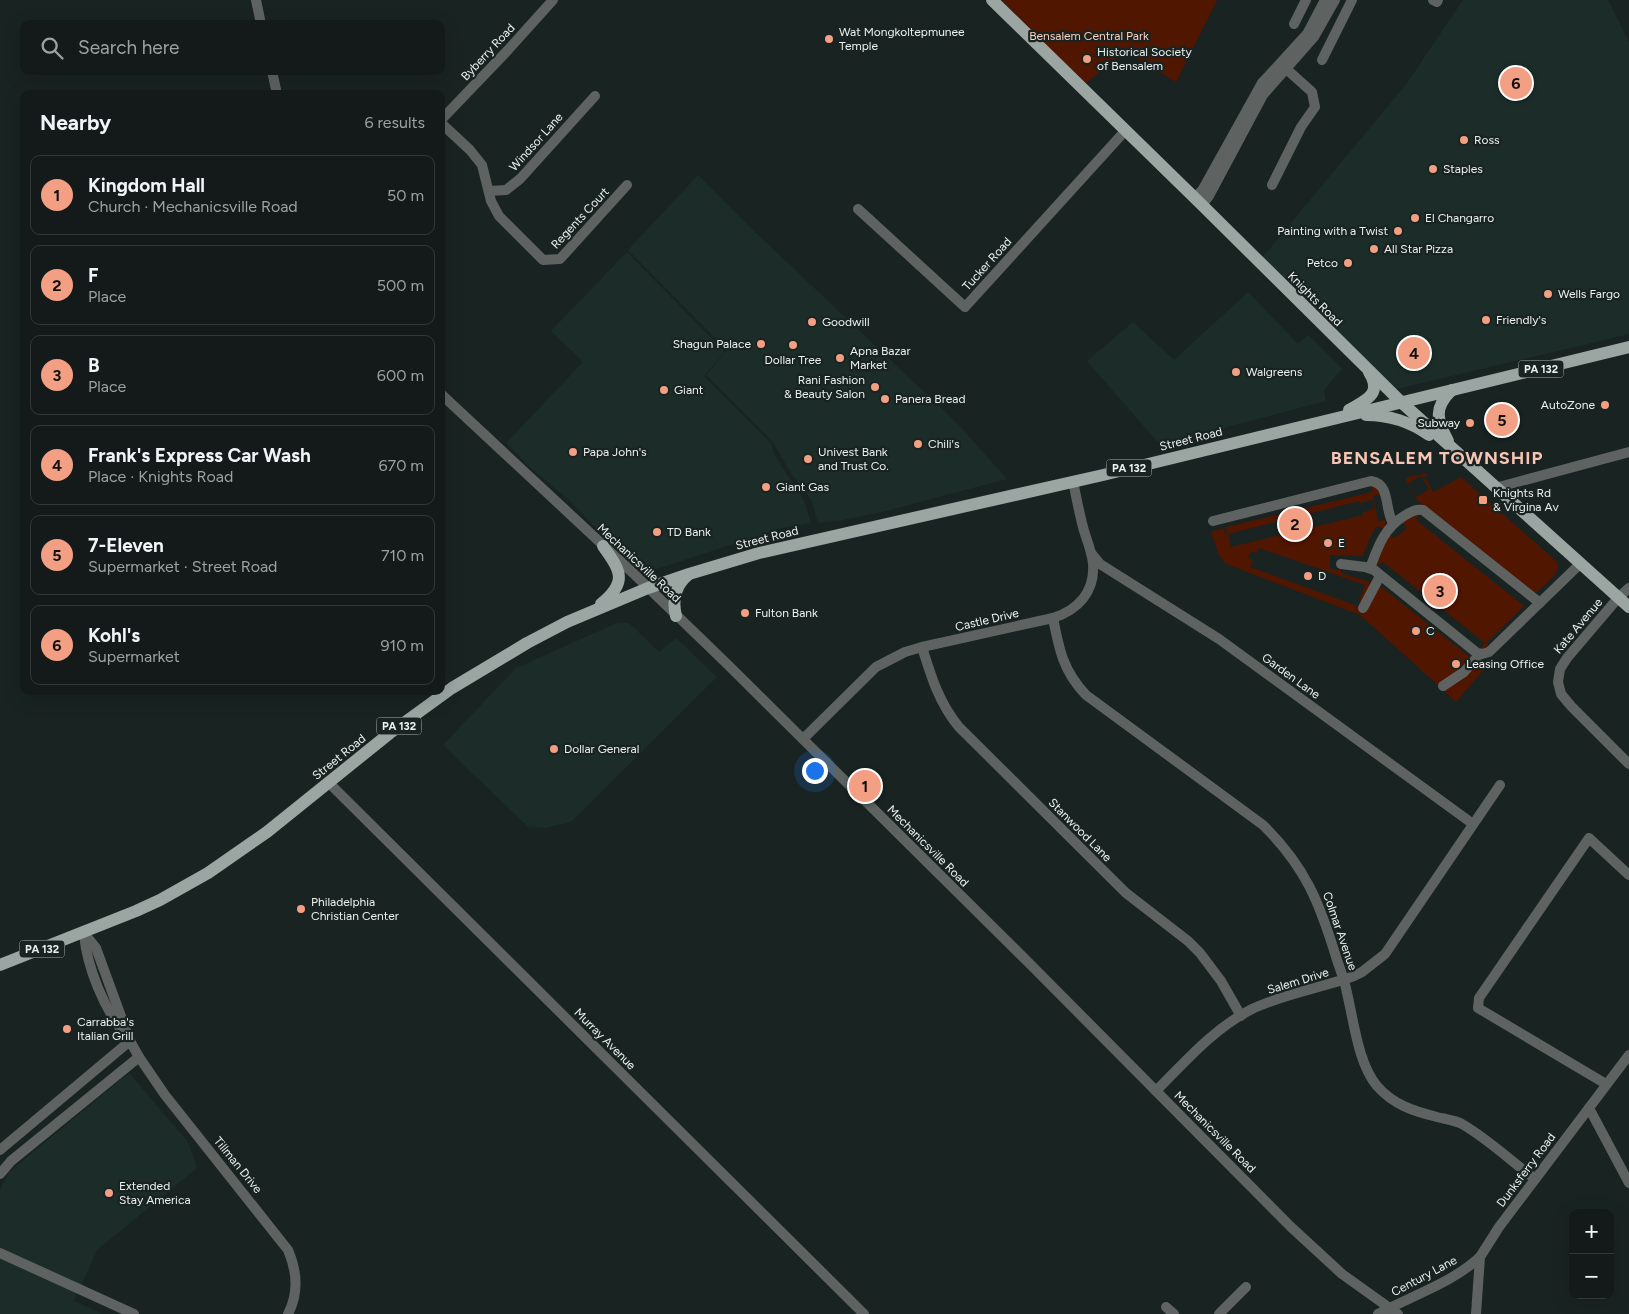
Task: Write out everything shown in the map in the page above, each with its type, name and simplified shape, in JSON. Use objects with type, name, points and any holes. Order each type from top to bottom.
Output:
[{"type":"main road","name":"Knights Road","points":[[992,0],[1199,201],[1401,402],[1629,607]]},
{"type":"main road","name":"Street Road","points":[[445,693],[527,643],[595,610],[648,588],[759,553],[1073,481],[1629,347]]},
{"type":"main road","points":[[1340,417],[1371,396],[1374,379],[1366,368]]},
{"type":"main road","points":[[1452,390],[1441,404],[1438,417],[1442,430],[1453,450]]},
{"type":"main road","points":[[1340,417],[1376,415],[1397,419],[1420,428],[1453,450]]},
{"type":"main road","points":[[595,610],[613,592],[620,580],[619,569],[603,546]]},
{"type":"main road","points":[[676,616],[674,608],[675,594],[679,585],[689,574]]},
{"type":"main road","name":"Street Road","points":[[0,965],[152,904],[208,873],[268,832],[390,733],[442,695]]},
{"type":"street","points":[[256,0],[260,20]]},
{"type":"street","name":"Byberry Road","points":[[445,118],[552,0]]},
{"type":"street","points":[[1294,24],[1306,0]]},
{"type":"street","points":[[1199,201],[1217,181],[1263,95],[1307,34],[1325,0]]},
{"type":"street","points":[[1283,67],[1314,37],[1335,0]]},
{"type":"street","points":[[1322,60],[1352,0]]},
{"type":"street","points":[[1434,0],[1437,2],[1438,0]]},
{"type":"street","points":[[1272,185],[1301,128],[1315,107],[1312,92],[1283,67]]},
{"type":"street","points":[[273,75],[276,90]]},
{"type":"street","name":"Windsor Lane","points":[[489,191],[506,190],[520,180],[594,96]]},
{"type":"street","name":"Regents Court","points":[[445,126],[470,150],[482,165],[494,208],[499,216],[543,260],[548,261],[560,258],[627,185]]},
{"type":"street","name":"Tucker Road","points":[[858,209],[965,307],[1125,131]]},
{"type":"street","name":"Mechanicsville Road","points":[[445,398],[648,588],[803,739],[1330,1264],[1398,1314]]},
{"type":"street","points":[[1495,488],[1629,452]]},
{"type":"street","name":"Castle Drive","points":[[803,739],[876,668],[888,659],[922,647],[1053,618],[1076,607],[1086,595],[1093,572],[1091,553],[1073,481]]},
{"type":"street","points":[[1213,521],[1370,481],[1381,484],[1393,523]]},
{"type":"street","points":[[1370,568],[1379,543],[1393,523],[1414,510],[1423,510],[1540,603]]},
{"type":"street","name":"Garden Lane","points":[[1091,553],[1100,564],[1219,639],[1473,824]]},
{"type":"street","points":[[1341,564],[1370,568],[1480,654]]},
{"type":"street","points":[[1444,686],[1464,672],[1480,654],[1489,652],[1580,564]]},
{"type":"street","points":[[1363,608],[1380,576]]},
{"type":"street","name":"Kate Avenue","points":[[1629,588],[1618,598],[1567,658],[1560,669],[1558,682],[1561,694],[1571,706],[1629,764]]},
{"type":"street","name":"Colmar Avenue","points":[[1053,618],[1062,658],[1072,678],[1086,695],[1263,825],[1292,857],[1312,889],[1319,905],[1344,980],[1357,1038],[1364,1058],[1372,1079],[1387,1097],[1406,1108],[1461,1124],[1488,1142],[1535,1179]]},
{"type":"street","name":"Stanwood Lane","points":[[922,647],[936,691],[959,727],[1126,893],[1200,952],[1221,981],[1241,1016]]},
{"type":"street","name":"Murray Avenue","points":[[329,783],[864,1314]]},
{"type":"street","name":"Salem Drive","points":[[1156,1091],[1219,1029],[1253,1009],[1270,1002],[1344,980],[1362,972],[1385,954],[1500,785]]},
{"type":"street","points":[[1606,1084],[1478,1008],[1479,998],[1589,838],[1629,875]]},
{"type":"street","name":"Tillman Drive","points":[[83,932],[86,954],[109,1012],[165,1095],[288,1250],[293,1262],[296,1279],[292,1305],[288,1314]]},
{"type":"street","points":[[0,1150],[130,1041]]},
{"type":"street","name":"Dunksferry Road","points":[[1476,1314],[1480,1257],[1498,1227],[1629,1055]]},
{"type":"street","points":[[0,1174],[11,1161],[139,1057]]},
{"type":"street","points":[[1589,1108],[1629,1183]]},
{"type":"street","points":[[0,1254],[134,1314]]},
{"type":"street","name":"Century Lane","points":[[1378,1314],[1444,1281],[1480,1257]]},
{"type":"street","points":[[1219,1314],[1246,1288]]},
{"type":"shaded area","points":[[1463,0],[1608,0],[1629,42],[1629,334],[1397,389],[1262,258],[1407,83]]},
{"type":"shaded area","points":[[698,175],[754,231],[958,424],[1007,479],[886,511],[818,523],[812,502],[792,475],[772,441],[706,375],[727,350],[628,250]]},
{"type":"shaded area","points":[[627,252],[725,352],[704,376],[771,443],[775,456],[804,500],[811,523],[782,528],[648,572],[635,567],[623,557],[569,500],[528,466],[506,443],[583,362],[551,331]]},
{"type":"shaded area","points":[[1248,292],[1298,344],[1308,335],[1342,369],[1324,390],[1326,401],[1220,429],[1219,433],[1162,447],[1087,361],[1133,322],[1174,360]]},
{"type":"shaded area","points":[[619,622],[629,623],[659,652],[676,638],[717,677],[571,822],[545,828],[527,826],[443,745],[516,668]]},
{"type":"shaded area","points":[[129,1073],[188,1142],[197,1168],[97,1250],[74,1301],[103,1314],[0,1314],[0,1191],[9,1172]]},
{"type":"green space","name":"Bensalem Central Park","points":[[1002,0],[1217,0],[1176,82],[1125,51],[1085,84]]},
{"type":"green space","points":[[1427,473],[1428,475],[1422,478],[1420,476],[1408,484],[1417,497],[1429,489],[1423,480],[1426,479],[1433,492],[1461,477],[1557,562],[1558,566],[1555,575],[1537,592],[1534,592],[1418,501],[1406,481],[1406,479]]},
{"type":"green space","points":[[1372,485],[1380,490],[1380,494],[1373,496],[1378,521],[1385,520],[1386,525],[1384,529],[1377,526],[1370,537],[1363,556],[1330,555],[1330,569],[1341,570],[1341,573],[1373,583],[1363,604],[1359,602],[1365,585],[1262,549],[1258,548],[1257,553],[1251,551],[1248,558],[1253,560],[1250,567],[1355,605],[1363,610],[1379,585],[1471,658],[1471,660],[1439,686],[1360,615],[1226,564],[1219,555],[1211,532],[1223,528],[1225,534],[1227,534],[1226,527],[1372,492]],"holes":[[[1373,500],[1374,509],[1363,512],[1363,515],[1231,547],[1228,534],[1360,501],[1360,503]]]},
{"type":"green space","points":[[1417,514],[1419,515],[1416,520],[1524,606],[1486,643],[1491,647],[1483,650],[1481,648],[1485,643],[1383,562],[1377,566],[1380,551],[1388,534],[1395,538],[1407,528],[1402,523]]},
{"type":"green space","points":[[1477,663],[1484,669],[1456,702],[1442,689]]},
{"type":"place","name":"Wat Mongkoltepmunee Temple","points":[[829,39]]},
{"type":"place","name":"Historical Society of Bensalem","points":[[1087,59]]},
{"type":"place","name":"Kohl's","points":[[1516,83]]},
{"type":"place","name":"Ross","points":[[1464,140]]},
{"type":"place","name":"Staples","points":[[1433,169]]},
{"type":"place","name":"El Changarro","points":[[1415,218]]},
{"type":"place","name":"Painting with a Twist","points":[[1398,231]]},
{"type":"place","name":"All Star Pizza","points":[[1374,249]]},
{"type":"place","name":"Petco","points":[[1348,263]]},
{"type":"place","name":"Wells Fargo","points":[[1548,294]]},
{"type":"place","name":"Friendly's","points":[[1486,320]]},
{"type":"place","name":"Goodwill","points":[[812,322]]},
{"type":"place","name":"Shagun Palace","points":[[761,344]]},
{"type":"place","name":"Dollar Tree","points":[[793,345]]},
{"type":"place","name":"Frank's Express Car Wash","points":[[1414,353]]},
{"type":"place","name":"Apna Bazar Market","points":[[840,358]]},
{"type":"place","name":"Walgreens","points":[[1236,372]]},
{"type":"place","name":"Rani Fashion & Beauty Salon","points":[[875,387]]},
{"type":"place","name":"Giant","points":[[664,390]]},
{"type":"place","name":"Panera Bread","points":[[885,399]]},
{"type":"place","name":"AutoZone","points":[[1605,405]]},
{"type":"place","name":"7-Eleven","points":[[1502,420]]},
{"type":"place","name":"Subway","points":[[1470,423]]},
{"type":"place","name":"Chili's","points":[[918,444]]},
{"type":"place","name":"Papa John's","points":[[573,452]]},
{"type":"place","name":"Univest Bank and Trust Co.","points":[[808,459]]},
{"type":"place","name":"Giant Gas","points":[[766,487]]},
{"type":"place","name":"Knights Rd & Virgina Av","points":[[1483,500]]},
{"type":"place","name":"F","points":[[1295,524]]},
{"type":"place","name":"TD Bank","points":[[657,532]]},
{"type":"place","name":"E","points":[[1328,543]]},
{"type":"place","name":"D","points":[[1308,576]]},
{"type":"place","name":"B","points":[[1440,591]]},
{"type":"place","name":"Fulton Bank","points":[[745,613]]},
{"type":"place","name":"C","points":[[1416,631]]},
{"type":"place","name":"Leasing Office","points":[[1456,664]]},
{"type":"place","name":"Dollar General","points":[[554,749]]},
{"type":"place","name":"Kingdom Hall","points":[[865,786]]},
{"type":"place","name":"Philadelphia Christian Center","points":[[301,909]]},
{"type":"place","name":"Carrabba's Italian Grill","points":[[67,1029]]},
{"type":"place","name":"Extended Stay America","points":[[109,1193]]},
{"type":"district","name":"BENSALEM TOWNSHIP","points":[[1437,458]]}]
